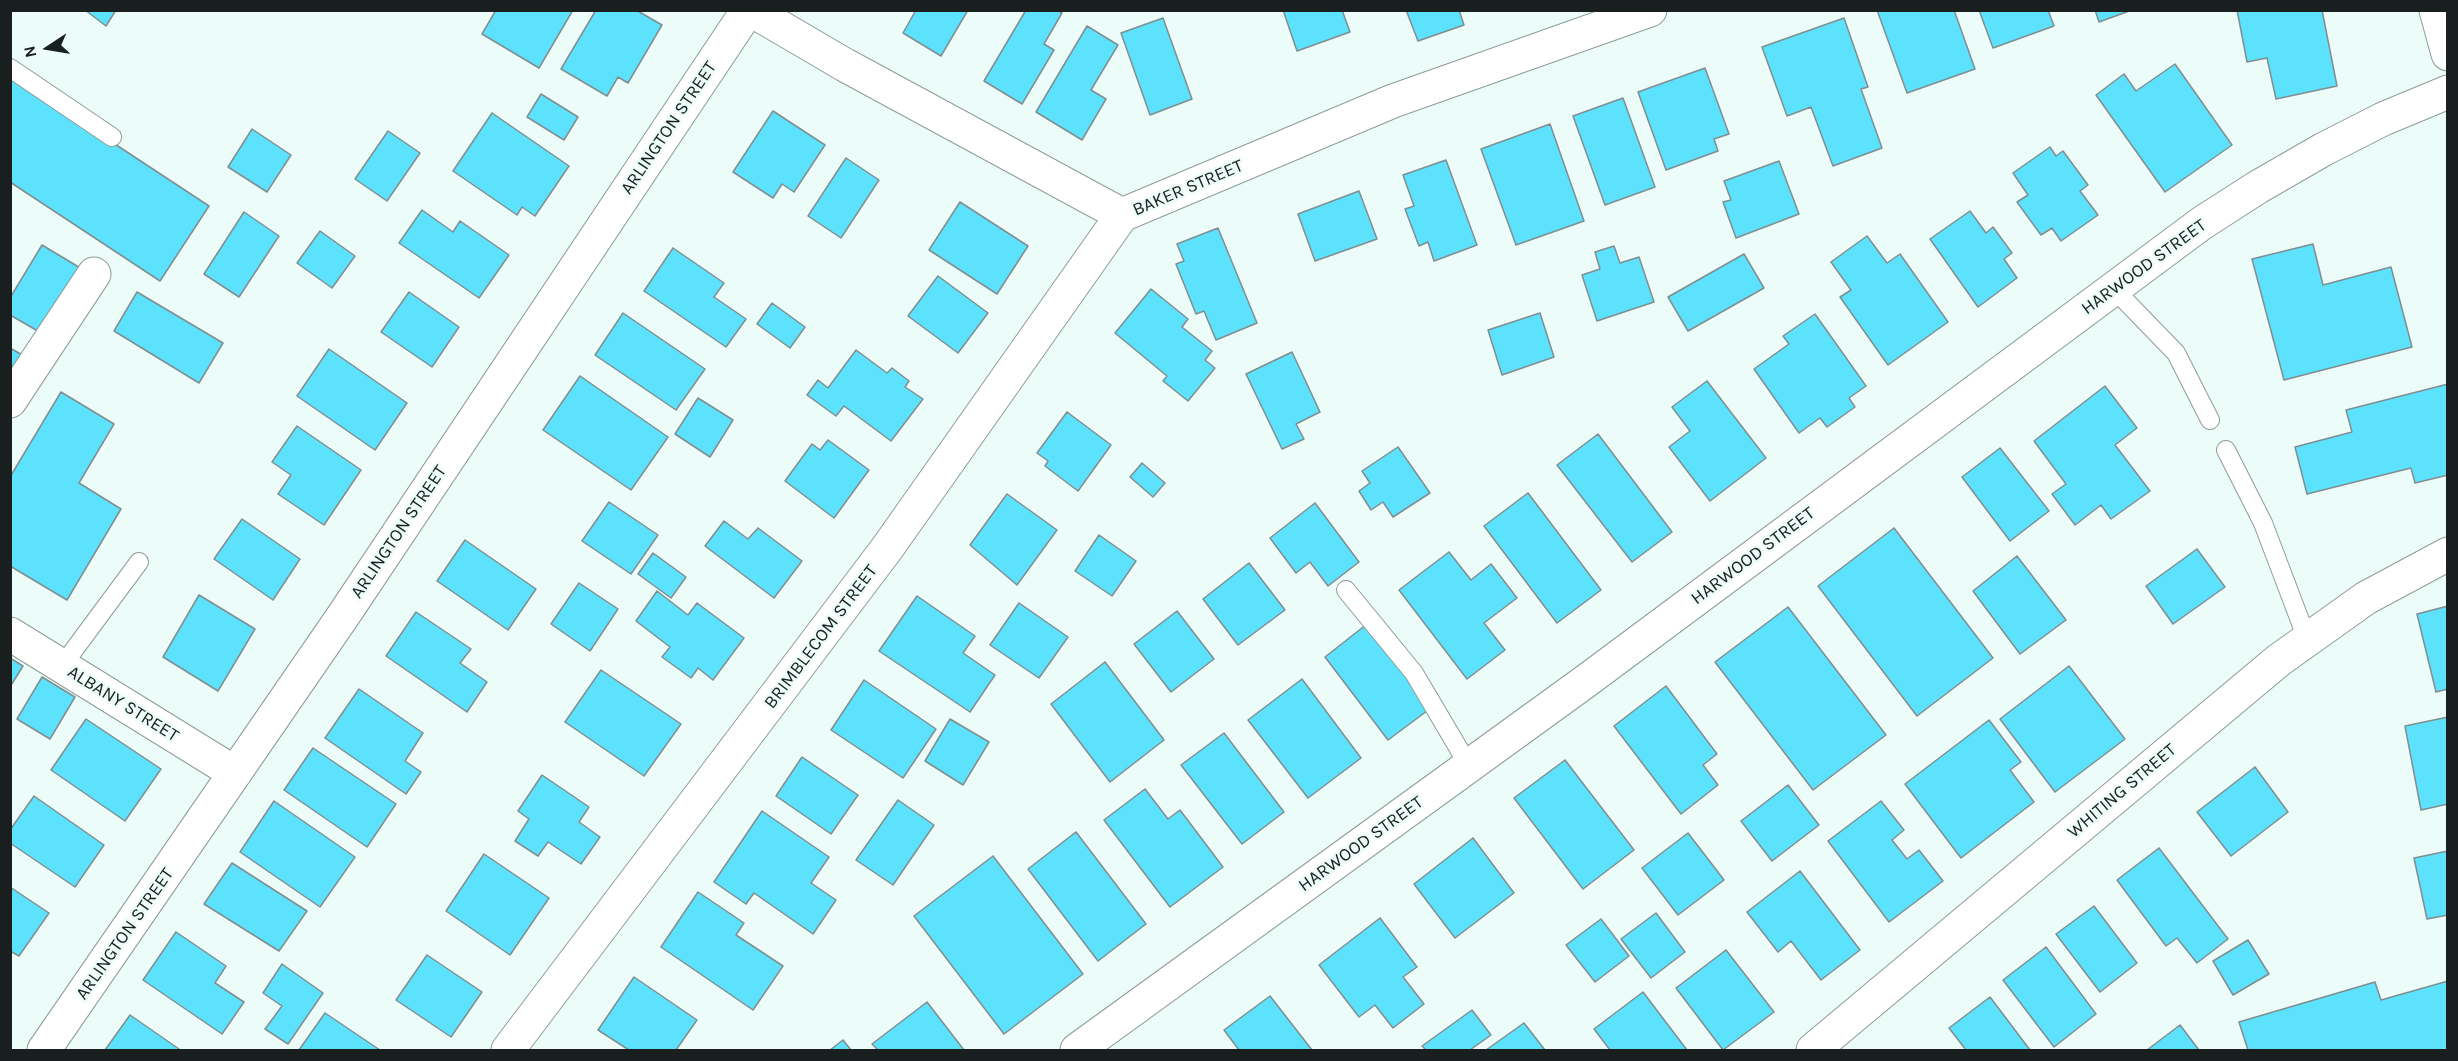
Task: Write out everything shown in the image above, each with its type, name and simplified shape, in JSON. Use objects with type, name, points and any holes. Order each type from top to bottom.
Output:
[{"type":"street","name":"BAKER STREET","points":[[750,10],[855,71],[1122,215],[1393,101],[1650,10]]},
{"type":"street","name":"ARLINGTON STREET","points":[[44,1050],[343,616],[750,10]]},
{"type":"street","points":[[2436,10],[2448,54]]},
{"type":"street","name":"HARWOOD STREET","points":[[1077,1050],[1469,766],[2202,223],[2258,187],[2384,119],[2448,92]]},
{"type":"street","name":"BRIMBLECOM STREET","points":[[508,1050],[888,547],[1122,215]]},
{"type":"street","points":[[10,400],[94,274]]},
{"type":"street","name":"WHITING STREET","points":[[1813,1050],[2256,678],[2307,639],[2381,589],[2448,554]]},
{"type":"street","name":"ALBANY STREET","points":[[10,634],[235,773]]},
{"type":"lane","points":[[10,68],[112,136]]},
{"type":"lane","points":[[2113,288],[2176,352],[2210,420]]},
{"type":"lane","points":[[2226,450],[2263,523],[2307,639]]},
{"type":"lane","points":[[62,666],[139,562]]},
{"type":"lane","points":[[1346,590],[1414,673],[1469,766]]},
{"type":"building","points":[[85,10],[116,10],[106,26]]},
{"type":"building","points":[[496,10],[573,10],[539,68],[482,34]]},
{"type":"building","points":[[596,10],[636,10],[662,25],[628,83],[618,77],[607,96],[561,69]]},
{"type":"building","points":[[916,10],[968,10],[941,56],[903,33]]},
{"type":"building","points":[[1026,10],[1057,10],[1062,13],[1044,44],[1054,50],[1022,104],[984,81]]},
{"type":"building","points":[[1283,10],[1342,10],[1350,32],[1297,51]]},
{"type":"building","points":[[1406,10],[1459,10],[1464,25],[1418,41]]},
{"type":"building","points":[[1877,10],[1954,10],[1975,69],[1907,93]]},
{"type":"building","points":[[1979,10],[2048,10],[2054,26],[1993,48]]},
{"type":"building","points":[[2095,10],[2132,10],[2099,22]]},
{"type":"building","points":[[2237,10],[2322,10],[2337,86],[2276,99],[2267,58],[2247,62]]},
{"type":"building","points":[[1163,18],[1192,99],[1150,115],[1121,33]]},
{"type":"building","points":[[1844,18],[1868,87],[1861,89],[1882,148],[1833,166],[1811,107],[1787,116],[1762,47]]},
{"type":"building","points":[[1087,26],[1118,45],[1091,90],[1106,99],[1082,140],[1036,112]]},
{"type":"building","points":[[2175,64],[2232,145],[2165,192],[2096,95],[2124,74],[2136,91]]},
{"type":"building","points":[[1705,68],[1729,134],[1714,139],[1718,151],[1666,170],[1638,92]]},
{"type":"building","points":[[10,75],[209,206],[160,281],[10,182]]},
{"type":"building","points":[[541,94],[578,117],[564,140],[527,117]]},
{"type":"building","points":[[1623,98],[1655,187],[1605,205],[1573,116]]},
{"type":"building","points":[[773,111],[825,145],[794,192],[782,184],[773,198],[733,172]]},
{"type":"building","points":[[492,113],[569,166],[535,216],[522,207],[517,215],[453,171]]},
{"type":"building","points":[[1550,124],[1584,221],[1516,245],[1481,149]]},
{"type":"building","points":[[252,129],[291,155],[267,192],[228,167]]},
{"type":"building","points":[[388,131],[420,153],[387,201],[355,179]]},
{"type":"building","points":[[2050,147],[2056,156],[2063,151],[2088,185],[2080,191],[2098,215],[2061,241],[2052,228],[2041,235],[2017,202],[2028,195],[2013,173]]},
{"type":"building","points":[[846,158],[879,180],[841,238],[808,216]]},
{"type":"building","points":[[1446,160],[1477,245],[1434,261],[1428,242],[1419,246],[1405,209],[1414,206],[1403,175]]},
{"type":"building","points":[[1779,161],[1799,214],[1736,238],[1723,202],[1731,200],[1724,181]]},
{"type":"building","points":[[1359,191],[1377,239],[1315,261],[1298,214]]},
{"type":"building","points":[[960,202],[1028,246],[997,294],[929,250]]},
{"type":"building","points":[[422,210],[453,232],[460,221],[509,255],[479,298],[399,243]]},
{"type":"building","points":[[1970,211],[1986,233],[1993,227],[2012,253],[2004,259],[2017,278],[1978,307],[1930,239]]},
{"type":"building","points":[[244,212],[279,236],[239,297],[204,274]]},
{"type":"building","points":[[1218,228],[1257,323],[1216,340],[1204,311],[1196,314],[1176,264],[1184,261],[1177,244]]},
{"type":"building","points":[[320,231],[355,256],[332,288],[297,263]]},
{"type":"building","points":[[1867,236],[1887,263],[1900,254],[1948,322],[1888,365],[1840,297],[1851,290],[1831,262]]},
{"type":"building","points":[[2313,244],[2323,285],[2391,267],[2412,347],[2284,380],[2252,259]]},
{"type":"building","points":[[42,245],[82,269],[43,334],[10,315],[10,298]]},
{"type":"building","points":[[1614,246],[1620,263],[1639,257],[1654,302],[1597,321],[1582,275],[1600,269],[1595,252]]},
{"type":"building","points":[[673,248],[724,283],[714,297],[746,319],[726,347],[644,291]]},
{"type":"building","points":[[1744,254],[1764,288],[1688,331],[1668,297]]},
{"type":"building","points":[[938,276],[988,313],[958,353],[908,316]]},
{"type":"building","points":[[1151,289],[1188,319],[1182,327],[1212,351],[1205,360],[1215,368],[1188,401],[1163,381],[1167,376],[1115,333]]},
{"type":"building","points":[[137,292],[223,343],[199,383],[114,331]]},
{"type":"building","points":[[409,292],[459,327],[432,367],[381,332]]},
{"type":"building","points":[[772,303],[805,327],[790,348],[757,324]]},
{"type":"building","points":[[623,313],[705,369],[676,410],[595,355]]},
{"type":"building","points":[[1540,313],[1554,357],[1502,375],[1488,330]]},
{"type":"building","points":[[1815,314],[1866,386],[1849,398],[1855,407],[1827,427],[1820,418],[1799,433],[1754,369],[1789,344],[1783,336]]},
{"type":"building","points":[[10,348],[33,361],[10,399]]},
{"type":"building","points":[[329,349],[407,403],[375,450],[297,396]]},
{"type":"building","points":[[856,350],[887,373],[892,368],[909,381],[905,387],[923,399],[891,441],[844,406],[836,416],[807,395],[818,380],[828,388]]},
{"type":"building","points":[[1292,352],[1320,412],[1296,424],[1304,439],[1282,449],[1246,374]]},
{"type":"building","points":[[580,376],[668,437],[631,490],[543,430]]},
{"type":"building","points":[[1707,381],[1766,458],[1710,501],[1669,447],[1690,431],[1672,407]]},
{"type":"building","points":[[2448,384],[2448,475],[2415,483],[2411,468],[2307,494],[2295,447],[2352,432],[2346,410]]},
{"type":"building","points":[[2105,386],[2137,428],[2115,445],[2150,491],[2111,519],[2101,505],[2075,525],[2052,494],[2066,484],[2034,441]]},
{"type":"building","points":[[61,392],[114,424],[79,483],[121,509],[67,600],[10,566],[10,477]]},
{"type":"building","points":[[698,398],[733,420],[710,457],[675,434]]},
{"type":"building","points":[[1067,412],[1111,445],[1078,491],[1045,466],[1048,461],[1037,453]]},
{"type":"building","points":[[297,426],[361,470],[324,525],[278,494],[291,475],[272,462]]},
{"type":"building","points":[[1598,434],[1672,532],[1632,562],[1557,465]]},
{"type":"building","points":[[828,440],[869,470],[834,518],[785,481],[812,444],[820,450]]},
{"type":"building","points":[[1398,447],[1430,493],[1393,517],[1383,502],[1371,510],[1359,491],[1370,483],[1362,471]]},
{"type":"building","points":[[2000,448],[2049,511],[2010,541],[1962,477]]},
{"type":"building","points":[[1142,463],[1165,483],[1153,497],[1130,477]]},
{"type":"building","points":[[1528,493],[1601,590],[1557,623],[1484,526]]},
{"type":"building","points":[[1007,494],[1057,530],[1017,585],[970,545]]},
{"type":"building","points":[[609,502],[658,535],[631,574],[582,541]]},
{"type":"building","points":[[1315,503],[1359,562],[1328,586],[1310,562],[1296,573],[1270,538]]},
{"type":"building","points":[[242,519],[300,559],[273,600],[214,559]]},
{"type":"building","points":[[724,521],[748,539],[758,528],[802,561],[774,598],[705,546]]},
{"type":"building","points":[[1894,528],[1993,658],[1917,716],[1818,586]]},
{"type":"building","points":[[1099,535],[1136,561],[1112,596],[1075,571]]},
{"type":"building","points":[[465,540],[536,589],[508,630],[437,581]]},
{"type":"building","points":[[2197,549],[2225,587],[2173,624],[2146,586]]},
{"type":"building","points":[[1449,552],[1471,580],[1491,564],[1517,598],[1484,623],[1505,650],[1467,679],[1399,590]]},
{"type":"building","points":[[653,553],[686,577],[671,598],[638,574]]},
{"type":"building","points":[[2017,556],[2066,620],[2020,654],[1973,591]]},
{"type":"building","points":[[1249,563],[1285,610],[1238,645],[1203,599]]},
{"type":"building","points":[[579,583],[618,609],[590,651],[551,624]]},
{"type":"building","points":[[657,591],[688,615],[697,603],[744,638],[713,680],[698,668],[691,678],[662,657],[670,647],[636,621]]},
{"type":"building","points":[[199,595],[255,629],[218,691],[163,657]]},
{"type":"building","points":[[917,596],[975,636],[963,653],[995,675],[970,712],[879,651]]},
{"type":"building","points":[[1019,603],[1068,637],[1039,678],[990,645]]},
{"type":"building","points":[[2448,606],[2448,689],[2436,692],[2417,614]]},
{"type":"building","points":[[1788,607],[1886,735],[1813,790],[1715,662]]},
{"type":"building","points":[[1177,611],[1214,659],[1171,692],[1134,644]]},
{"type":"building","points":[[416,612],[471,649],[460,663],[487,682],[467,712],[386,656]]},
{"type":"building","points":[[1367,624],[1431,708],[1388,740],[1325,657]]},
{"type":"building","points":[[10,658],[23,666],[10,687]]},
{"type":"building","points":[[1105,662],[1164,740],[1110,782],[1051,704]]},
{"type":"building","points":[[2069,666],[2125,739],[2055,792],[2000,719]]},
{"type":"building","points":[[601,670],[681,724],[644,776],[565,722]]},
{"type":"building","points":[[42,677],[75,697],[50,739],[17,719]]},
{"type":"building","points":[[1302,679],[1361,758],[1308,798],[1248,720]]},
{"type":"building","points":[[864,680],[936,729],[903,778],[831,730]]},
{"type":"building","points":[[1666,686],[1717,754],[1703,765],[1718,785],[1681,814],[1614,726]]},
{"type":"building","points":[[359,689],[423,733],[405,761],[421,772],[406,794],[325,738]]},
{"type":"building","points":[[2448,717],[2448,804],[2421,810],[2405,726]]},
{"type":"building","points":[[86,719],[161,769],[125,821],[51,770]]},
{"type":"building","points":[[950,719],[989,742],[963,785],[925,761]]},
{"type":"building","points":[[1989,720],[2021,762],[2010,770],[2034,802],[1961,858],[1905,784]]},
{"type":"building","points":[[1224,733],[1284,812],[1242,844],[1181,765]]},
{"type":"building","points":[[313,748],[396,804],[367,847],[284,790]]},
{"type":"building","points":[[802,757],[858,795],[831,834],[776,796]]},
{"type":"building","points":[[1565,760],[1634,850],[1583,889],[1514,798]]},
{"type":"building","points":[[2255,767],[2288,812],[2231,856],[2197,812]]},
{"type":"building","points":[[542,775],[589,807],[579,822],[600,837],[581,864],[548,842],[538,856],[515,841],[529,819],[518,811]]},
{"type":"building","points":[[1788,785],[1819,825],[1772,861],[1741,821]]},
{"type":"building","points":[[1145,789],[1168,819],[1180,810],[1223,867],[1170,907],[1104,820]]},
{"type":"building","points":[[34,796],[104,845],[75,887],[10,843],[10,830]]},
{"type":"building","points":[[898,800],[934,825],[893,885],[856,860]]},
{"type":"building","points":[[274,801],[355,857],[320,907],[240,852]]},
{"type":"building","points":[[1881,801],[1904,830],[1892,840],[1907,859],[1919,850],[1943,881],[1889,922],[1828,841]]},
{"type":"building","points":[[762,811],[829,857],[811,883],[836,900],[813,934],[754,893],[746,904],[714,882]]},
{"type":"building","points":[[1076,832],[1146,924],[1098,961],[1028,869]]},
{"type":"building","points":[[1688,833],[1724,880],[1678,915],[1642,868]]},
{"type":"building","points":[[1473,838],[1514,893],[1455,938],[1414,884]]},
{"type":"building","points":[[2159,848],[2228,939],[2197,963],[2177,938],[2166,946],[2117,880]]},
{"type":"building","points":[[2448,851],[2448,915],[2427,919],[2414,858]]},
{"type":"building","points":[[484,854],[549,898],[510,955],[446,911]]},
{"type":"building","points":[[993,856],[1083,974],[1004,1034],[914,916]]},
{"type":"building","points":[[232,863],[307,911],[279,951],[204,904]]},
{"type":"building","points":[[1800,871],[1860,950],[1821,980],[1791,941],[1778,952],[1747,912]]},
{"type":"building","points":[[10,887],[49,913],[19,956],[10,951]]},
{"type":"building","points":[[698,892],[744,923],[736,935],[783,966],[753,1010],[661,947]]},
{"type":"building","points":[[2094,906],[2137,963],[2100,992],[2056,934]]},
{"type":"building","points":[[1656,913],[1685,952],[1651,978],[1621,939]]},
{"type":"building","points":[[1380,918],[1417,967],[1403,977],[1424,1004],[1393,1028],[1375,1005],[1359,1017],[1319,965]]},
{"type":"building","points":[[1601,919],[1629,956],[1595,982],[1566,945]]},
{"type":"building","points":[[176,932],[226,966],[215,983],[244,1002],[222,1034],[143,980]]},
{"type":"building","points":[[2248,940],[2269,974],[2233,995],[2213,961]]},
{"type":"building","points":[[2046,947],[2096,1014],[2054,1047],[2003,980]]},
{"type":"building","points":[[1726,950],[1774,1012],[1723,1050],[1676,988]]},
{"type":"building","points":[[427,955],[482,992],[451,1037],[396,1000]]},
{"type":"building","points":[[282,964],[323,993],[288,1044],[265,1029],[282,1006],[263,993]]},
{"type":"building","points":[[634,977],[697,1020],[676,1050],[629,1050],[598,1030]]},
{"type":"building","points":[[2448,981],[2448,1050],[2248,1050],[2239,1022],[2375,982],[2381,1000]]},
{"type":"building","points":[[1643,992],[1687,1050],[1610,1050],[1594,1029]]},
{"type":"building","points":[[1270,996],[1312,1050],[1239,1050],[1224,1030]]},
{"type":"building","points":[[1990,997],[2030,1050],[1966,1050],[1949,1028]]},
{"type":"building","points":[[927,1002],[964,1050],[878,1050],[872,1044]]},
{"type":"building","points":[[1472,1010],[1491,1035],[1470,1050],[1426,1050],[1422,1046]]},
{"type":"building","points":[[325,1013],[380,1050],[299,1050]]},
{"type":"building","points":[[130,1015],[179,1049],[105,1050]]},
{"type":"building","points":[[1524,1023],[1545,1050],[1486,1050]]},
{"type":"building","points":[[2180,1025],[2199,1050],[2147,1050]]},
{"type":"building","points":[[843,1040],[851,1050],[830,1050]]}]
